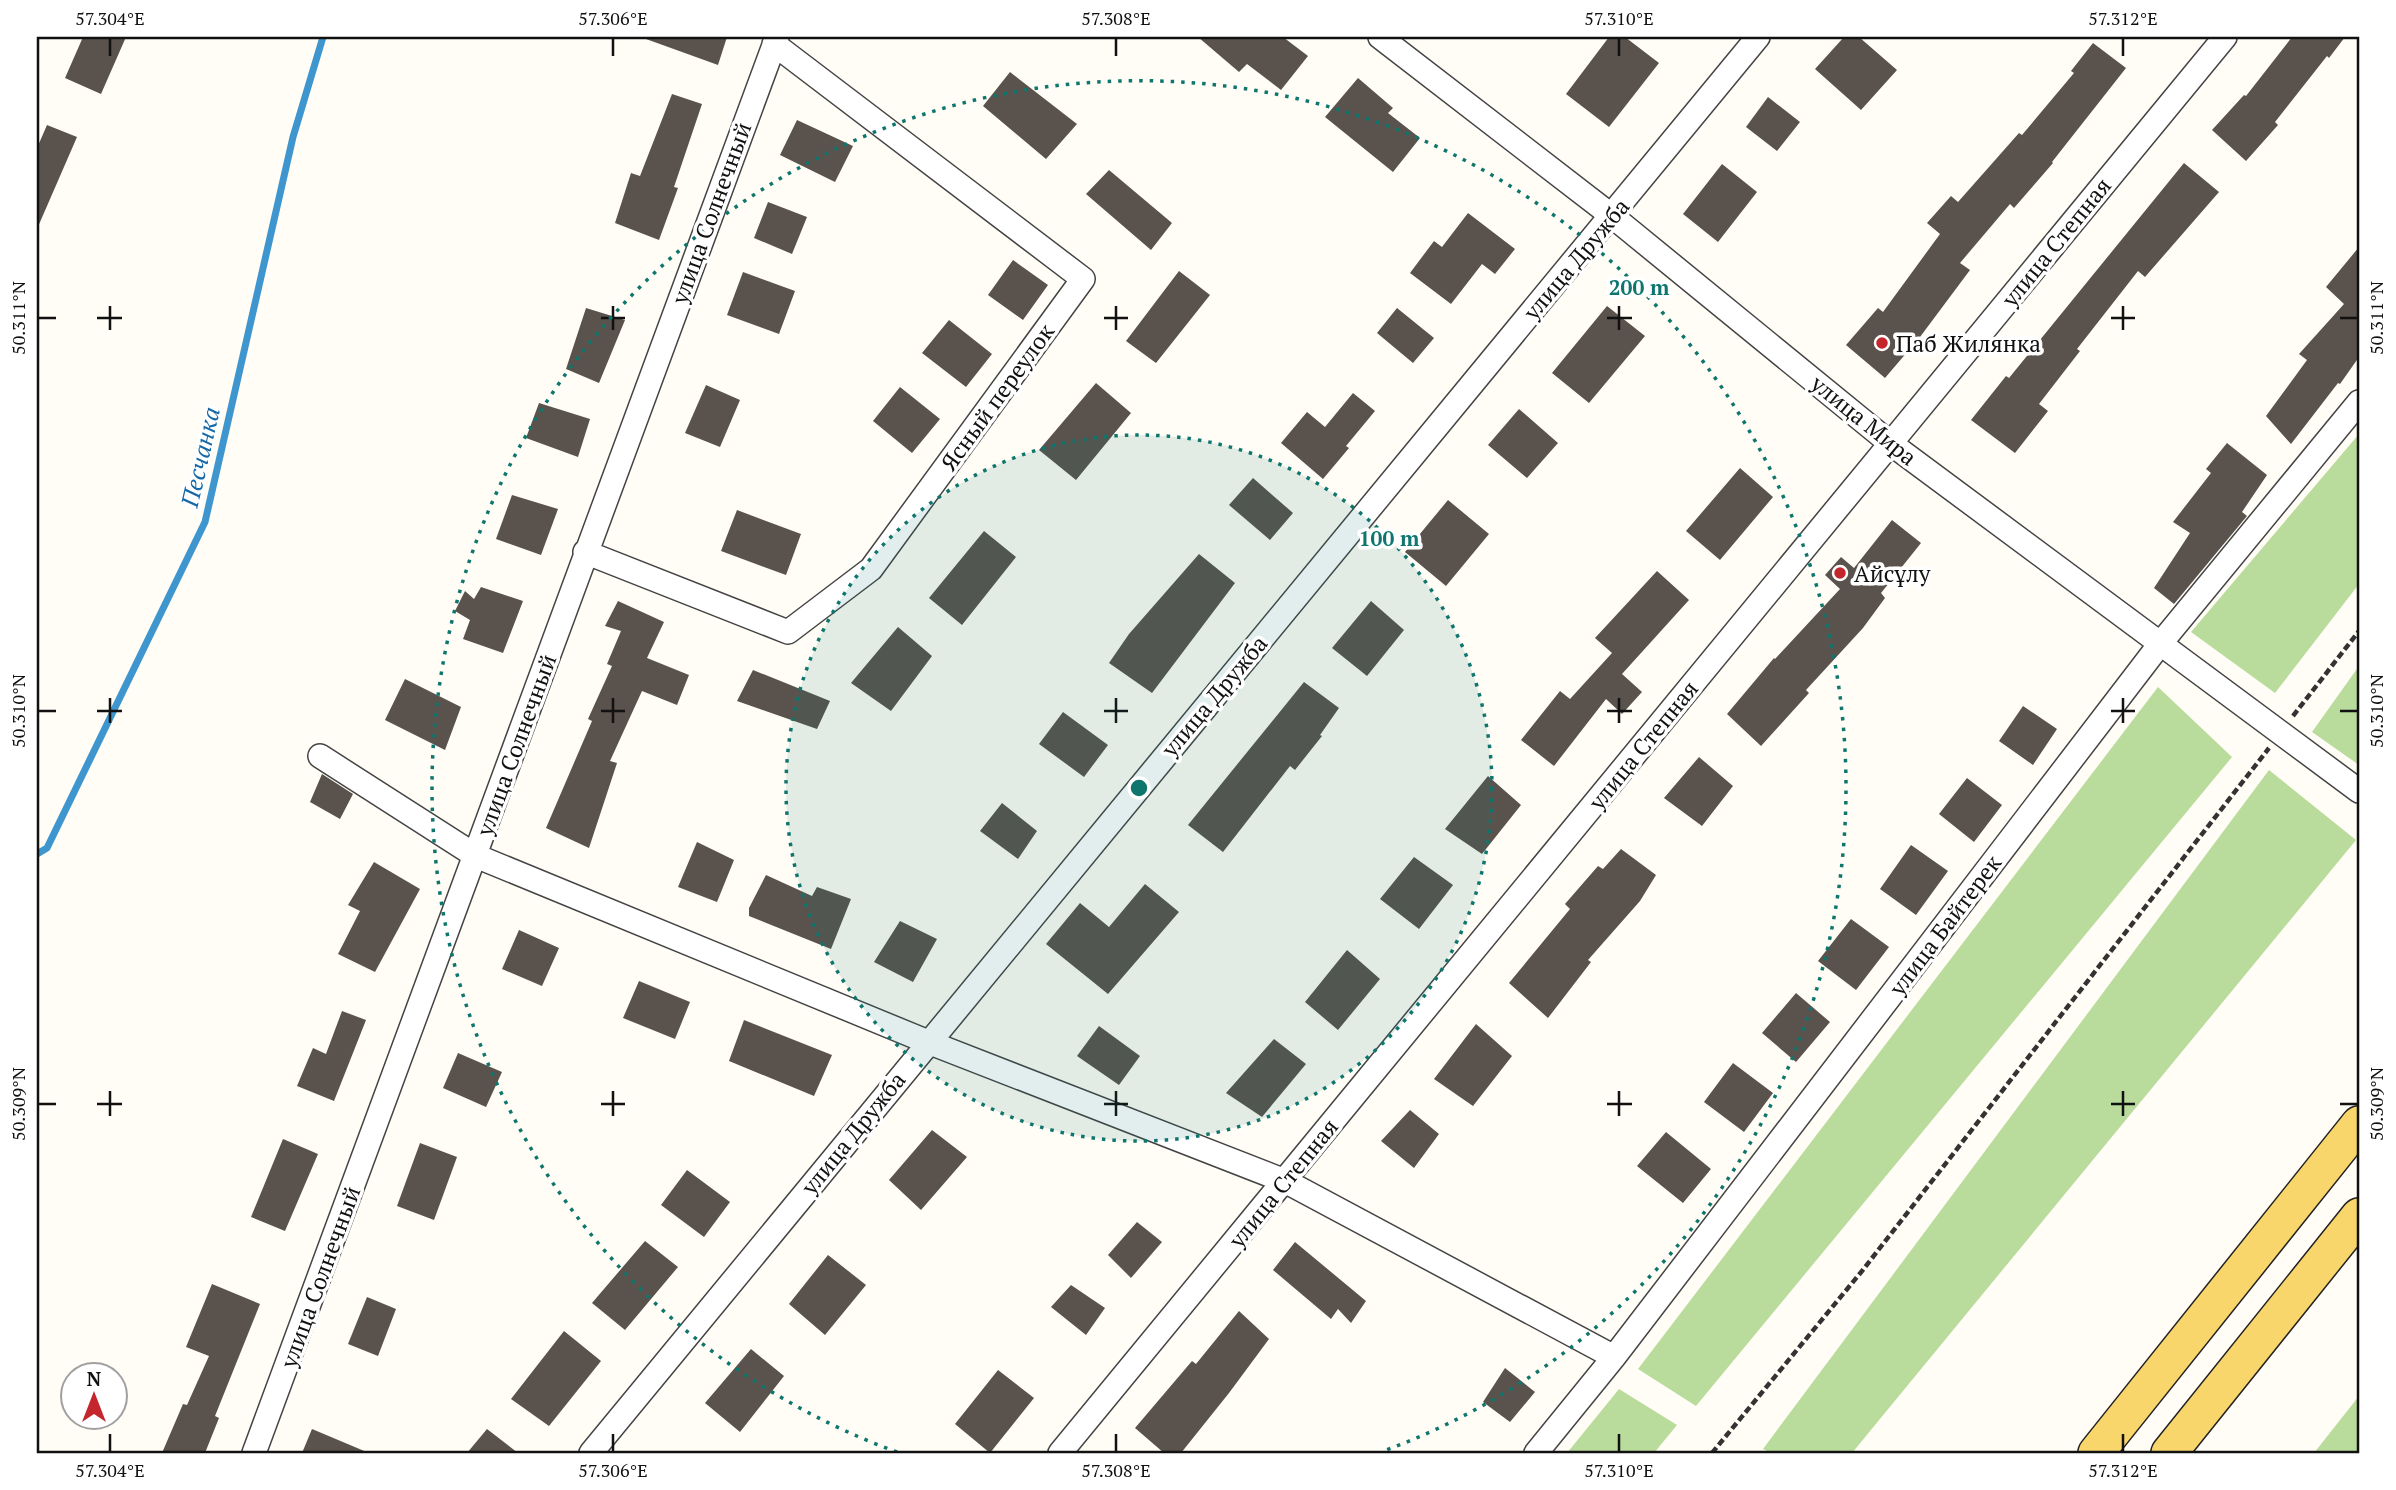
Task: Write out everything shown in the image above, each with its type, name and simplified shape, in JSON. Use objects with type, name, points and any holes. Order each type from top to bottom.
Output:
[{"type":"main road","points":[[2096,1453],[2359,1124]]},
{"type":"main road","points":[[2169,1453],[2359,1216]]},
{"type":"street","name":"улица Мира","points":[[1380,37],[1612,216],[1890,443],[2359,791]]},
{"type":"street","name":"улица Дружба","points":[[591,1453],[1759,37]]},
{"type":"street","name":"улица Степная","points":[[1060,1453],[2225,37]]},
{"type":"street","name":"улица Солнечный","points":[[254,1453],[775,41]]},
{"type":"street","name":"Ясный переулок","points":[[585,552],[788,632],[871,569],[1083,279],[775,41]]},
{"type":"street","name":"улица Байтерек","points":[[1536,1453],[1614,1357],[2161,643],[2359,402]]},
{"type":"street","points":[[320,756],[476,856],[928,1042],[1285,1181],[1614,1357]]},
{"type":"path","points":[[1712,1453],[1862,1271],[2359,631]]},
{"type":"green space","points":[[2359,434],[2359,584],[2275,693],[2191,632]]},
{"type":"green space","points":[[2359,666],[2359,765],[2312,732]]},
{"type":"green space","points":[[2158,687],[2232,757],[1696,1406],[1638,1369]]},
{"type":"green space","points":[[2269,770],[2356,840],[1852,1453],[1771,1453],[1763,1449]]},
{"type":"green space","points":[[1619,1389],[1677,1425],[1654,1453],[1567,1453]]},
{"type":"green space","points":[[2359,1396],[2359,1453],[2314,1453]]},
{"type":"building","points":[[83,37],[126,37],[101,94],[65,78]]},
{"type":"building","points":[[646,37],[727,37],[718,65]]},
{"type":"building","points":[[1198,37],[1283,37],[1308,56],[1281,90],[1247,64],[1239,72]]},
{"type":"building","points":[[1609,37],[1625,37],[1659,63],[1609,127],[1566,94]]},
{"type":"building","points":[[1844,37],[1859,37],[1897,70],[1861,110],[1815,69]]},
{"type":"building","points":[[2292,37],[2345,37],[2275,122],[2278,125],[2246,161],[2212,130],[2244,95],[2246,96]]},
{"type":"building","points":[[2093,43],[2126,68],[2053,163],[2014,208],[2010,204],[1960,263],[1970,270],[1920,337],[1885,378],[1846,345],[1878,308],[1883,312],[1940,234],[1927,223],[1951,196],[1958,202],[2019,133],[2022,135],[2074,73],[2071,71]]},
{"type":"building","points":[[1010,72],[1077,124],[1046,159],[983,106]]},
{"type":"building","points":[[1358,78],[1393,108],[1388,113],[1420,138],[1393,172],[1325,117]]},
{"type":"building","points":[[672,94],[702,104],[674,187],[678,188],[659,240],[615,223],[631,173],[640,176]]},
{"type":"building","points":[[1768,97],[1800,122],[1777,151],[1746,127]]},
{"type":"building","points":[[797,120],[853,146],[835,182],[780,155]]},
{"type":"building","points":[[47,125],[77,137],[37,229],[37,148]]},
{"type":"building","points":[[2184,163],[2219,192],[2145,277],[2138,271],[2077,349],[2080,351],[2039,404],[2048,411],[2015,453],[1971,420],[2006,376],[2009,378]]},
{"type":"building","points":[[1722,164],[1757,192],[1718,242],[1683,214]]},
{"type":"building","points":[[1109,170],[1172,223],[1151,250],[1086,194]]},
{"type":"building","points":[[768,202],[807,217],[792,254],[754,238]]},
{"type":"building","points":[[1468,213],[1515,249],[1495,274],[1482,264],[1451,304],[1410,273],[1434,241],[1442,247]]},
{"type":"building","points":[[2359,247],[2359,357],[2291,444],[2266,416],[2307,360],[2299,354],[2344,304],[2326,287]]},
{"type":"building","points":[[1013,260],[1048,285],[1023,320],[988,295]]},
{"type":"building","points":[[1179,271],[1210,295],[1156,363],[1126,341]]},
{"type":"building","points":[[743,272],[795,291],[779,334],[727,315]]},
{"type":"building","points":[[1607,306],[1645,336],[1589,403],[1552,373]]},
{"type":"building","points":[[586,308],[625,320],[599,383],[566,369]]},
{"type":"building","points":[[1397,308],[1434,338],[1413,363],[1377,333]]},
{"type":"building","points":[[949,320],[992,354],[966,387],[922,353]]},
{"type":"building","points":[[1096,383],[1131,413],[1076,480],[1039,450]]},
{"type":"building","points":[[706,385],[740,400],[720,447],[685,433]]},
{"type":"building","points":[[900,387],[940,419],[912,453],[873,421]]},
{"type":"building","points":[[1353,393],[1375,411],[1323,479],[1281,443],[1307,412],[1325,427]]},
{"type":"building","points":[[539,403],[590,419],[578,457],[526,438]]},
{"type":"building","points":[[1519,409],[1558,443],[1527,478],[1488,445]]},
{"type":"building","points":[[2227,443],[2267,475],[2242,512],[2247,516],[2174,604],[2154,588],[2190,533],[2173,522],[2211,473],[2206,469]]},
{"type":"building","points":[[1740,468],[1773,497],[1720,560],[1686,531]]},
{"type":"building","points":[[1253,478],[1293,513],[1270,540],[1229,505]]},
{"type":"building","points":[[512,495],[558,509],[541,555],[496,539]]},
{"type":"building","points":[[1448,500],[1489,534],[1446,586],[1405,552]]},
{"type":"building","points":[[737,510],[801,534],[786,575],[721,551]]},
{"type":"building","points":[[1892,520],[1921,543],[1881,593],[1885,598],[1863,628],[1806,690],[1809,693],[1761,746],[1727,714],[1774,658],[1840,589],[1825,575],[1841,557],[1854,568]]},
{"type":"building","points":[[984,531],[1016,557],[962,625],[929,598]]},
{"type":"building","points":[[1199,554],[1235,583],[1152,693],[1109,663],[1129,634]]},
{"type":"building","points":[[1657,571],[1689,600],[1622,674],[1642,692],[1622,714],[1606,699],[1554,766],[1521,740],[1560,691],[1570,699],[1612,653],[1595,638]]},
{"type":"building","points":[[481,587],[523,601],[503,653],[463,639],[470,620],[455,611],[465,591],[474,599]]},
{"type":"building","points":[[618,601],[664,622],[647,658],[689,675],[677,705],[642,691],[610,761],[617,763],[589,848],[546,828],[592,721],[588,719],[612,666],[607,664],[621,631],[605,626]]},
{"type":"building","points":[[1371,601],[1404,630],[1367,676],[1332,648]]},
{"type":"building","points":[[898,627],[932,656],[891,711],[851,683]]},
{"type":"building","points":[[753,670],[830,701],[817,729],[737,701]]},
{"type":"building","points":[[405,679],[461,707],[445,750],[385,720]]},
{"type":"building","points":[[1304,682],[1339,708],[1320,735],[1322,736],[1295,770],[1290,766],[1223,852],[1188,825]]},
{"type":"building","points":[[2023,706],[2057,729],[2033,765],[1999,741]]},
{"type":"building","points":[[1063,712],[1108,745],[1084,777],[1039,744]]},
{"type":"building","points":[[1699,757],[1733,786],[1702,826],[1664,798]]},
{"type":"building","points":[[322,774],[353,794],[340,819],[310,802]]},
{"type":"building","points":[[1488,776],[1521,805],[1482,854],[1445,829]]},
{"type":"building","points":[[1967,778],[2002,805],[1974,842],[1939,814]]},
{"type":"building","points":[[1002,803],[1037,831],[1018,859],[980,831]]},
{"type":"building","points":[[697,842],[734,860],[717,902],[678,887]]},
{"type":"building","points":[[1911,845],[1948,871],[1916,915],[1880,889]]},
{"type":"building","points":[[1621,849],[1656,875],[1640,901],[1588,960],[1591,962],[1548,1018],[1509,983],[1570,909],[1565,904],[1598,866],[1603,869]]},
{"type":"building","points":[[1414,857],[1453,885],[1419,929],[1380,899]]},
{"type":"building","points":[[374,862],[420,889],[375,972],[338,954],[360,911],[348,905]]},
{"type":"building","points":[[766,875],[812,896],[817,887],[851,899],[831,949],[749,916],[749,908]]},
{"type":"building","points":[[1145,884],[1179,912],[1108,994],[1046,944],[1080,903],[1109,927]]},
{"type":"building","points":[[1851,919],[1889,947],[1856,990],[1818,961]]},
{"type":"building","points":[[900,921],[937,939],[913,982],[874,962]]},
{"type":"building","points":[[519,930],[559,948],[542,986],[502,969]]},
{"type":"building","points":[[1347,950],[1380,979],[1338,1030],[1305,1002]]},
{"type":"building","points":[[639,981],[690,1002],[675,1039],[623,1018]]},
{"type":"building","points":[[1796,993],[1830,1022],[1796,1062],[1762,1033]]},
{"type":"building","points":[[342,1011],[366,1020],[334,1101],[297,1086],[313,1048],[326,1054]]},
{"type":"building","points":[[744,1020],[832,1055],[814,1096],[729,1061]]},
{"type":"building","points":[[1476,1024],[1512,1056],[1473,1106],[1434,1079]]},
{"type":"building","points":[[1099,1026],[1140,1056],[1119,1085],[1077,1056]]},
{"type":"building","points":[[1274,1039],[1306,1064],[1262,1117],[1226,1093]]},
{"type":"building","points":[[458,1053],[502,1072],[486,1107],[443,1088]]},
{"type":"building","points":[[1733,1063],[1773,1093],[1744,1132],[1704,1102]]},
{"type":"building","points":[[1410,1110],[1439,1134],[1414,1168],[1381,1141]]},
{"type":"building","points":[[932,1130],[967,1157],[921,1210],[889,1180]]},
{"type":"building","points":[[1666,1132],[1711,1169],[1683,1203],[1637,1166]]},
{"type":"building","points":[[283,1139],[318,1154],[285,1231],[251,1217]]},
{"type":"building","points":[[420,1143],[457,1157],[434,1220],[397,1206]]},
{"type":"building","points":[[687,1170],[730,1202],[704,1237],[661,1205]]},
{"type":"building","points":[[1137,1222],[1162,1242],[1131,1278],[1108,1255]]},
{"type":"building","points":[[645,1241],[678,1267],[625,1330],[592,1303]]},
{"type":"building","points":[[1295,1242],[1366,1301],[1351,1323],[1338,1309],[1331,1319],[1273,1270]]},
{"type":"building","points":[[828,1255],[866,1285],[825,1335],[789,1304]]},
{"type":"building","points":[[212,1284],[260,1304],[215,1416],[219,1418],[205,1453],[162,1453],[183,1404],[187,1405],[209,1356],[186,1347]]},
{"type":"building","points":[[1071,1285],[1105,1308],[1086,1335],[1051,1307]]},
{"type":"building","points":[[367,1297],[396,1309],[378,1356],[348,1344]]},
{"type":"building","points":[[1239,1311],[1269,1339],[1181,1453],[1164,1453],[1135,1428],[1192,1361],[1196,1364]]},
{"type":"building","points":[[564,1331],[601,1361],[549,1426],[511,1399]]},
{"type":"building","points":[[751,1349],[784,1376],[740,1432],[705,1403]]},
{"type":"building","points":[[1505,1368],[1535,1392],[1510,1422],[1483,1402]]},
{"type":"building","points":[[998,1370],[1034,1398],[990,1453],[955,1424]]},
{"type":"building","points":[[312,1429],[369,1453],[302,1453]]},
{"type":"building","points":[[487,1429],[518,1453],[467,1453]]},
{"type":"waterway","name":"Песчанка","points":[[37,854],[47,848],[205,522],[293,137],[323,37]]},
{"type":"place","name":"Паб Жилянка","points":[[1882,343]]},
{"type":"place","name":"Айсұлу","points":[[1840,573]]}]
